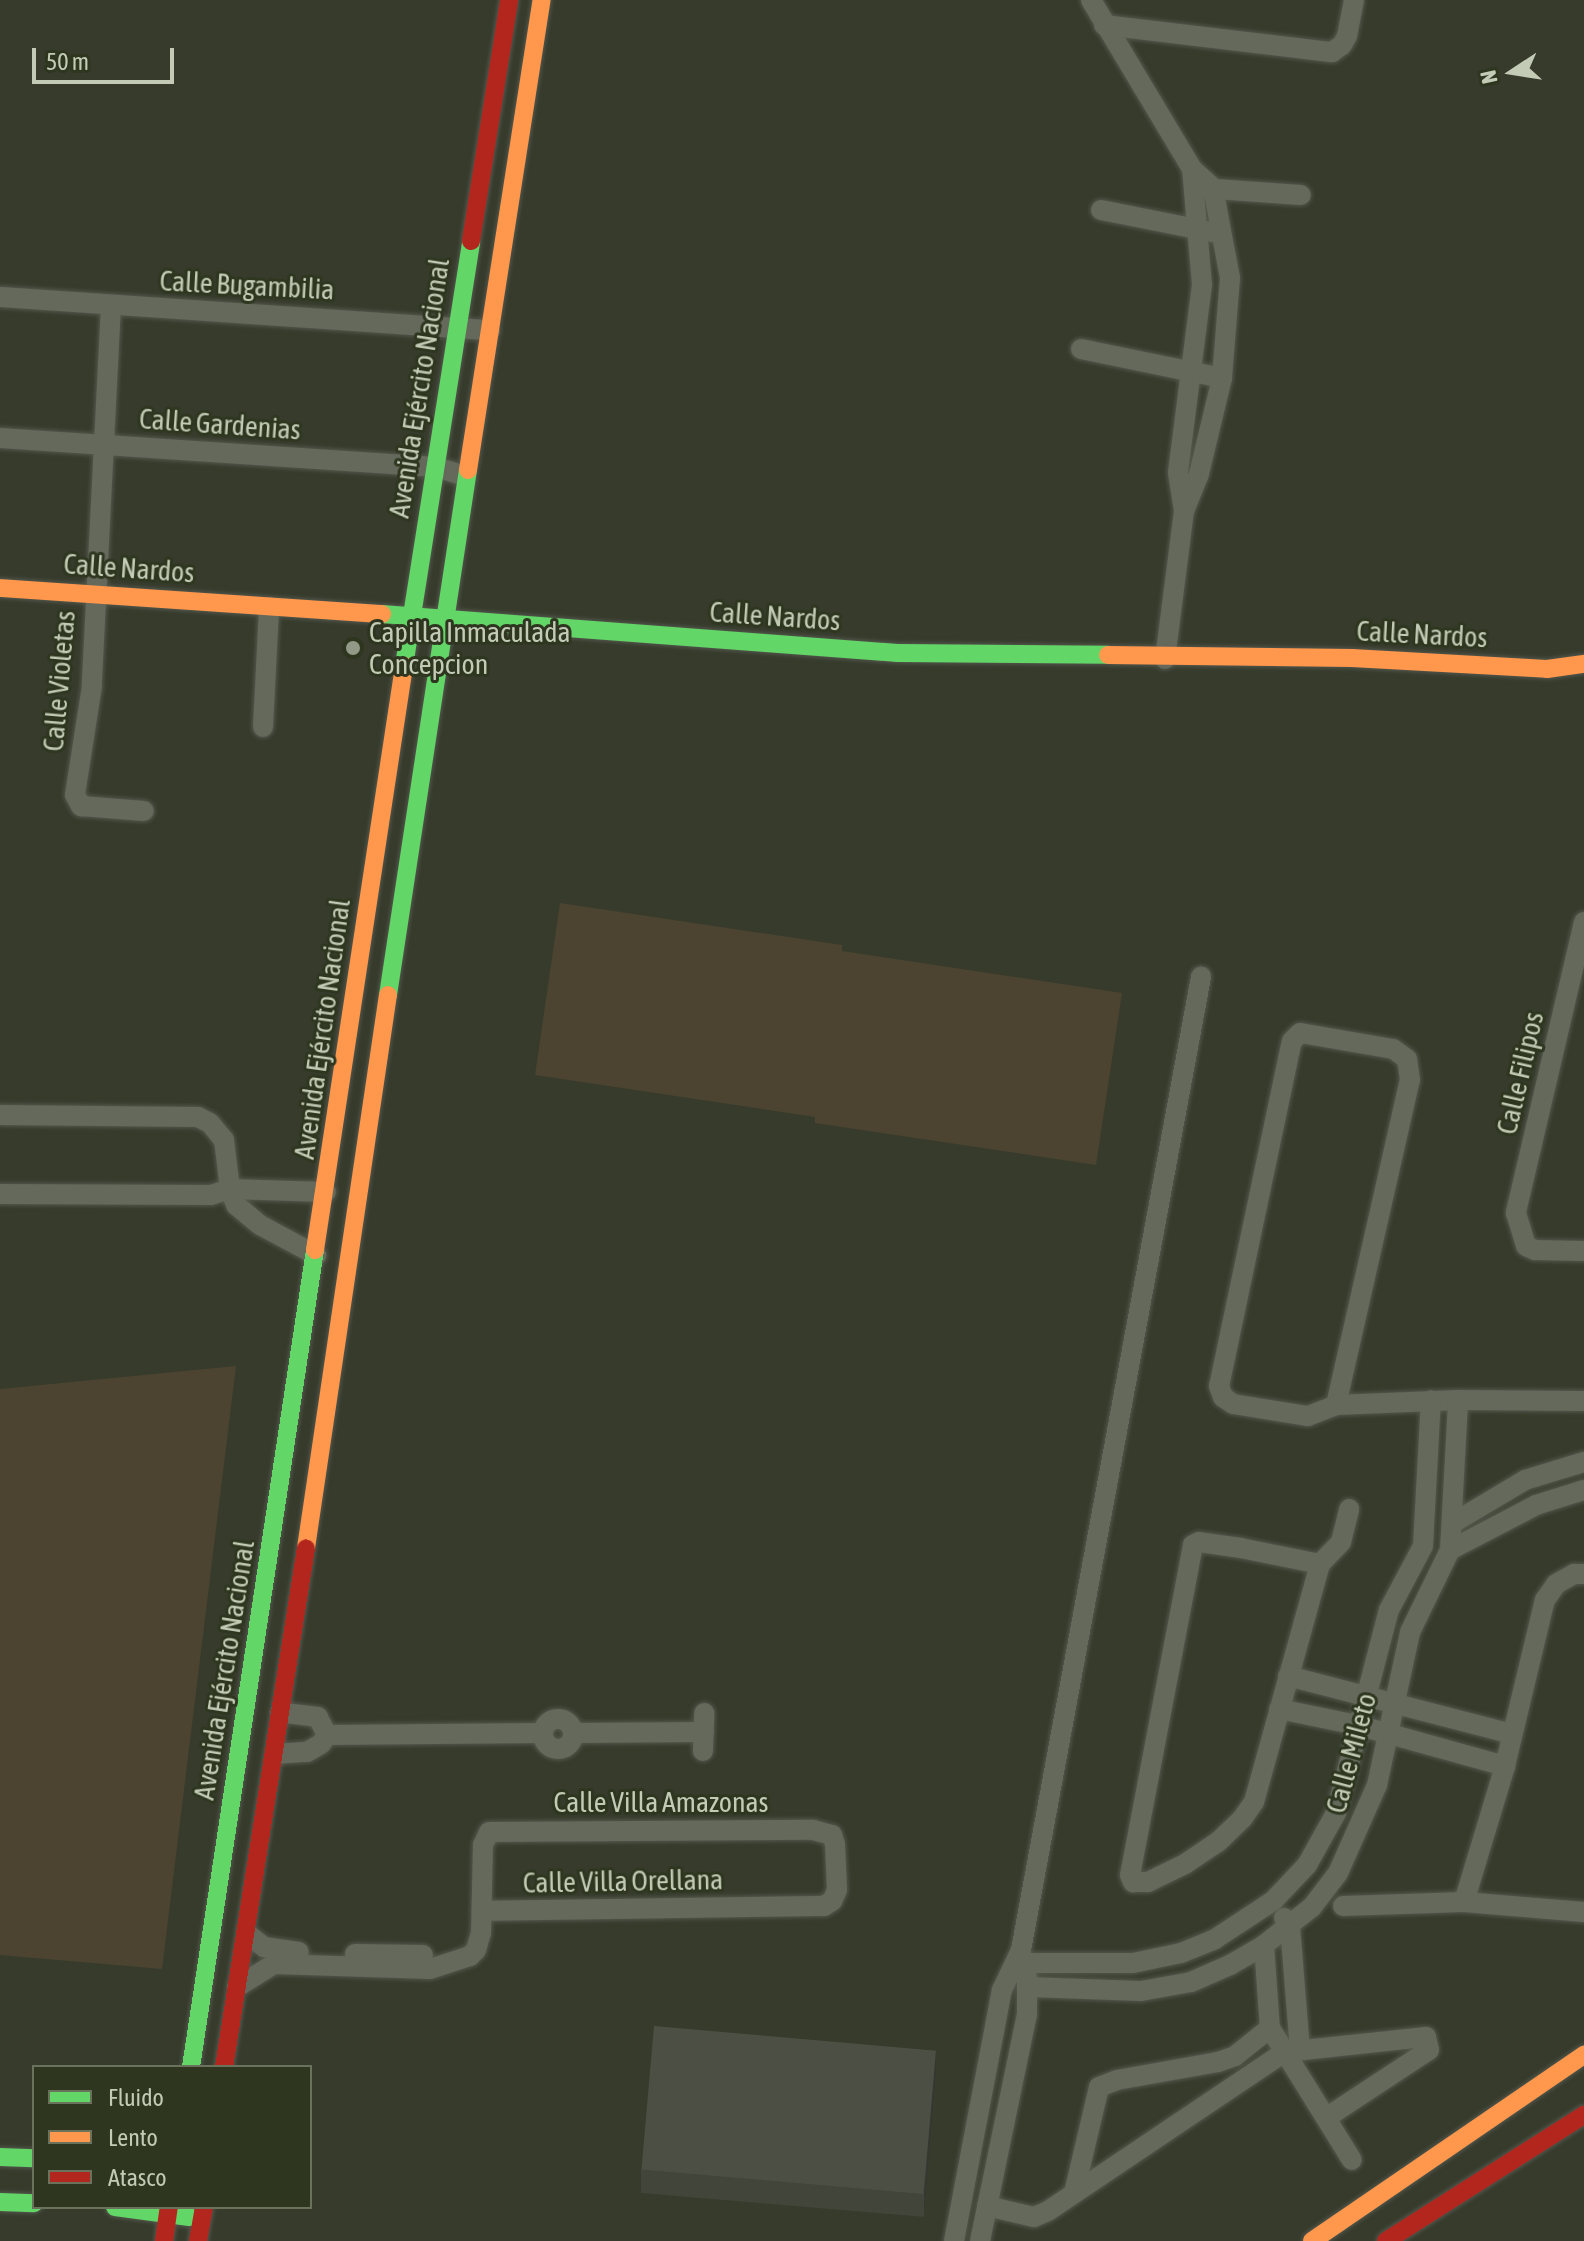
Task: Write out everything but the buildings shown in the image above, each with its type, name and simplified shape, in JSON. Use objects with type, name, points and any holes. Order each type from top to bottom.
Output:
[{"type":"main road","name":"Avenida Ejército Nacional","points":[[191,2065],[411,617],[509,0]]},
{"type":"main road","name":"Avenida Ejército Nacional","points":[[224,2065],[275,1754],[444,619],[542,0]]},
{"type":"main road","name":"Calle Nardos","points":[[0,588],[95,592],[898,653],[1165,659],[1352,658],[1547,669],[1584,664]]},
{"type":"main road","name":"Calle Nardos","points":[[1547,669],[1584,682]]},
{"type":"main road","points":[[1312,2241],[1584,2055]]},
{"type":"main road","points":[[1386,2241],[1584,2115]]},
{"type":"main road","points":[[0,2157],[32,2158]]},
{"type":"main road","points":[[0,2202],[32,2203]]},
{"type":"main road","points":[[164,2241],[169,2210],[203,2213],[198,2241]]},
{"type":"street","points":[[1091,0],[1199,182],[1224,233],[1230,299],[1222,378],[1199,474],[1184,511],[1165,659]]},
{"type":"street","points":[[1104,25],[1332,52],[1342,45],[1347,36],[1354,0]]},
{"type":"street","points":[[1199,182],[1301,195]]},
{"type":"street","points":[[1184,511],[1178,472],[1202,285],[1199,182]]},
{"type":"street","points":[[1101,210],[1224,233]]},
{"type":"street","name":"Calle Bugambilia","points":[[0,297],[490,330]]},
{"type":"street","name":"Calle Violetas","points":[[111,305],[89,717],[75,795],[81,806],[144,811]]},
{"type":"street","points":[[1081,349],[1222,378]]},
{"type":"street","name":"Calle Gardenias","points":[[0,438],[436,467],[466,476]]},
{"type":"street","points":[[263,727],[269,607]]},
{"type":"street","name":"Calle Filipos","points":[[1584,922],[1516,1213],[1520,1237],[1526,1246],[1535,1250],[1584,1251]]},
{"type":"street","points":[[980,2241],[1027,2015],[1028,1987],[1023,1957],[1201,977]]},
{"type":"street","points":[[1336,1405],[1410,1080],[1407,1059],[1393,1049],[1300,1033],[1292,1041],[1288,1059],[1219,1386],[1223,1397],[1233,1404],[1308,1416],[1336,1405],[1431,1400],[1584,1401]]},
{"type":"street","points":[[0,1115],[198,1117],[210,1123],[224,1140],[230,1189],[236,1205],[260,1225],[316,1255]]},
{"type":"street","points":[[0,1194],[211,1195],[230,1189],[326,1192]]},
{"type":"street","name":"Calle Mileto","points":[[1023,1957],[1133,1963],[1181,1953],[1215,1939],[1273,1901],[1307,1865],[1336,1813],[1364,1696],[1389,1610],[1423,1546],[1431,1400]]},
{"type":"street","name":"Calle Mileto","points":[[1028,1987],[1119,1991],[1167,1988],[1230,1965],[1290,1926],[1312,1907],[1338,1873],[1363,1824],[1377,1785],[1410,1632],[1450,1550],[1458,1400]]},
{"type":"street","points":[[1453,1523],[1525,1480],[1584,1462]]},
{"type":"street","points":[[1450,1550],[1536,1505],[1584,1490]]},
{"type":"street","points":[[1320,1564],[1241,1548],[1199,1542],[1193,1545],[1130,1875],[1133,1882],[1148,1882],[1185,1864],[1242,1819],[1254,1802],[1320,1564],[1341,1542],[1349,1509]]},
{"type":"street","points":[[1464,1902],[1505,1766],[1545,1600],[1556,1584],[1574,1574],[1584,1574]]},
{"type":"street","points":[[1288,1676],[1512,1734]]},
{"type":"street","points":[[1279,1709],[1357,1725],[1505,1766]]},
{"type":"street","points":[[280,1712],[318,1717],[327,1735]]},
{"type":"street","points":[[327,1735],[543,1733],[547,1744],[558,1749],[569,1744],[573,1733],[704,1732]]},
{"type":"street","points":[[275,1754],[307,1752],[321,1744],[327,1735]]},
{"type":"street","name":"Calle Villa Amazonas","points":[[483,1911],[483,1845],[489,1832],[813,1830],[832,1835],[837,1890],[832,1901]]},
{"type":"street","name":"Calle Villa Orellana","points":[[246,1933],[275,1957],[393,1962],[430,1969],[461,1959],[476,1950],[483,1911],[813,1907],[832,1901]]},
{"type":"street","points":[[1273,1901],[1290,1926],[1293,2052]]},
{"type":"street","points":[[1343,1906],[1464,1902],[1584,1912]]},
{"type":"street","points":[[1264,1945],[1270,2028],[1293,2052],[1326,2118],[1352,2160]]},
{"type":"street","points":[[237,1987],[275,1957]]},
{"type":"street","points":[[954,2241],[1002,1990],[1023,1957]]},
{"type":"street","points":[[1074,2193],[1099,2087],[1117,2080],[1218,2062],[1243,2051],[1270,2028]]},
{"type":"street","points":[[987,2206],[1034,2217],[1293,2052],[1426,2037],[1430,2043],[1429,2050],[1326,2118]]},
{"type":"shaded area","points":[[560,903],[842,945],[842,951],[1122,993],[1096,1165],[815,1123],[815,1117],[535,1075]]},
{"type":"shaded area","points":[[236,1366],[162,1969],[0,1955],[0,1389]]},
{"type":"traffic: fast","points":[[404,666],[471,241]]},
{"type":"traffic: fast","points":[[388,995],[468,470]]},
{"type":"traffic: fast","points":[[382,614],[898,653],[1108,655]]},
{"type":"traffic: fast","points":[[191,2065],[315,1250]]},
{"type":"traffic: fast","points":[[0,2157],[32,2158]]},
{"type":"traffic: fast","points":[[0,2202],[32,2203]]},
{"type":"traffic: fast","points":[[130,2209],[189,2217]]},
{"type":"traffic: slow","points":[[468,470],[542,0]]},
{"type":"traffic: slow","points":[[0,588],[382,614]]},
{"type":"traffic: slow","points":[[1108,655],[1352,658],[1547,669],[1584,664]]},
{"type":"traffic: slow","points":[[315,1250],[404,666]]},
{"type":"traffic: slow","points":[[306,1548],[388,995]]},
{"type":"traffic: slow","points":[[1312,2241],[1584,2055]]},
{"type":"traffic: jam","points":[[471,241],[509,0]]},
{"type":"traffic: jam","points":[[224,2065],[306,1548]]},
{"type":"traffic: jam","points":[[1386,2241],[1584,2115]]},
{"type":"traffic: jam","points":[[164,2241],[169,2209]]},
{"type":"traffic: jam","points":[[198,2241],[204,2209]]},
{"type":"place","name":"Capilla Inmaculada Concepcion","points":[[353,648]]}]
